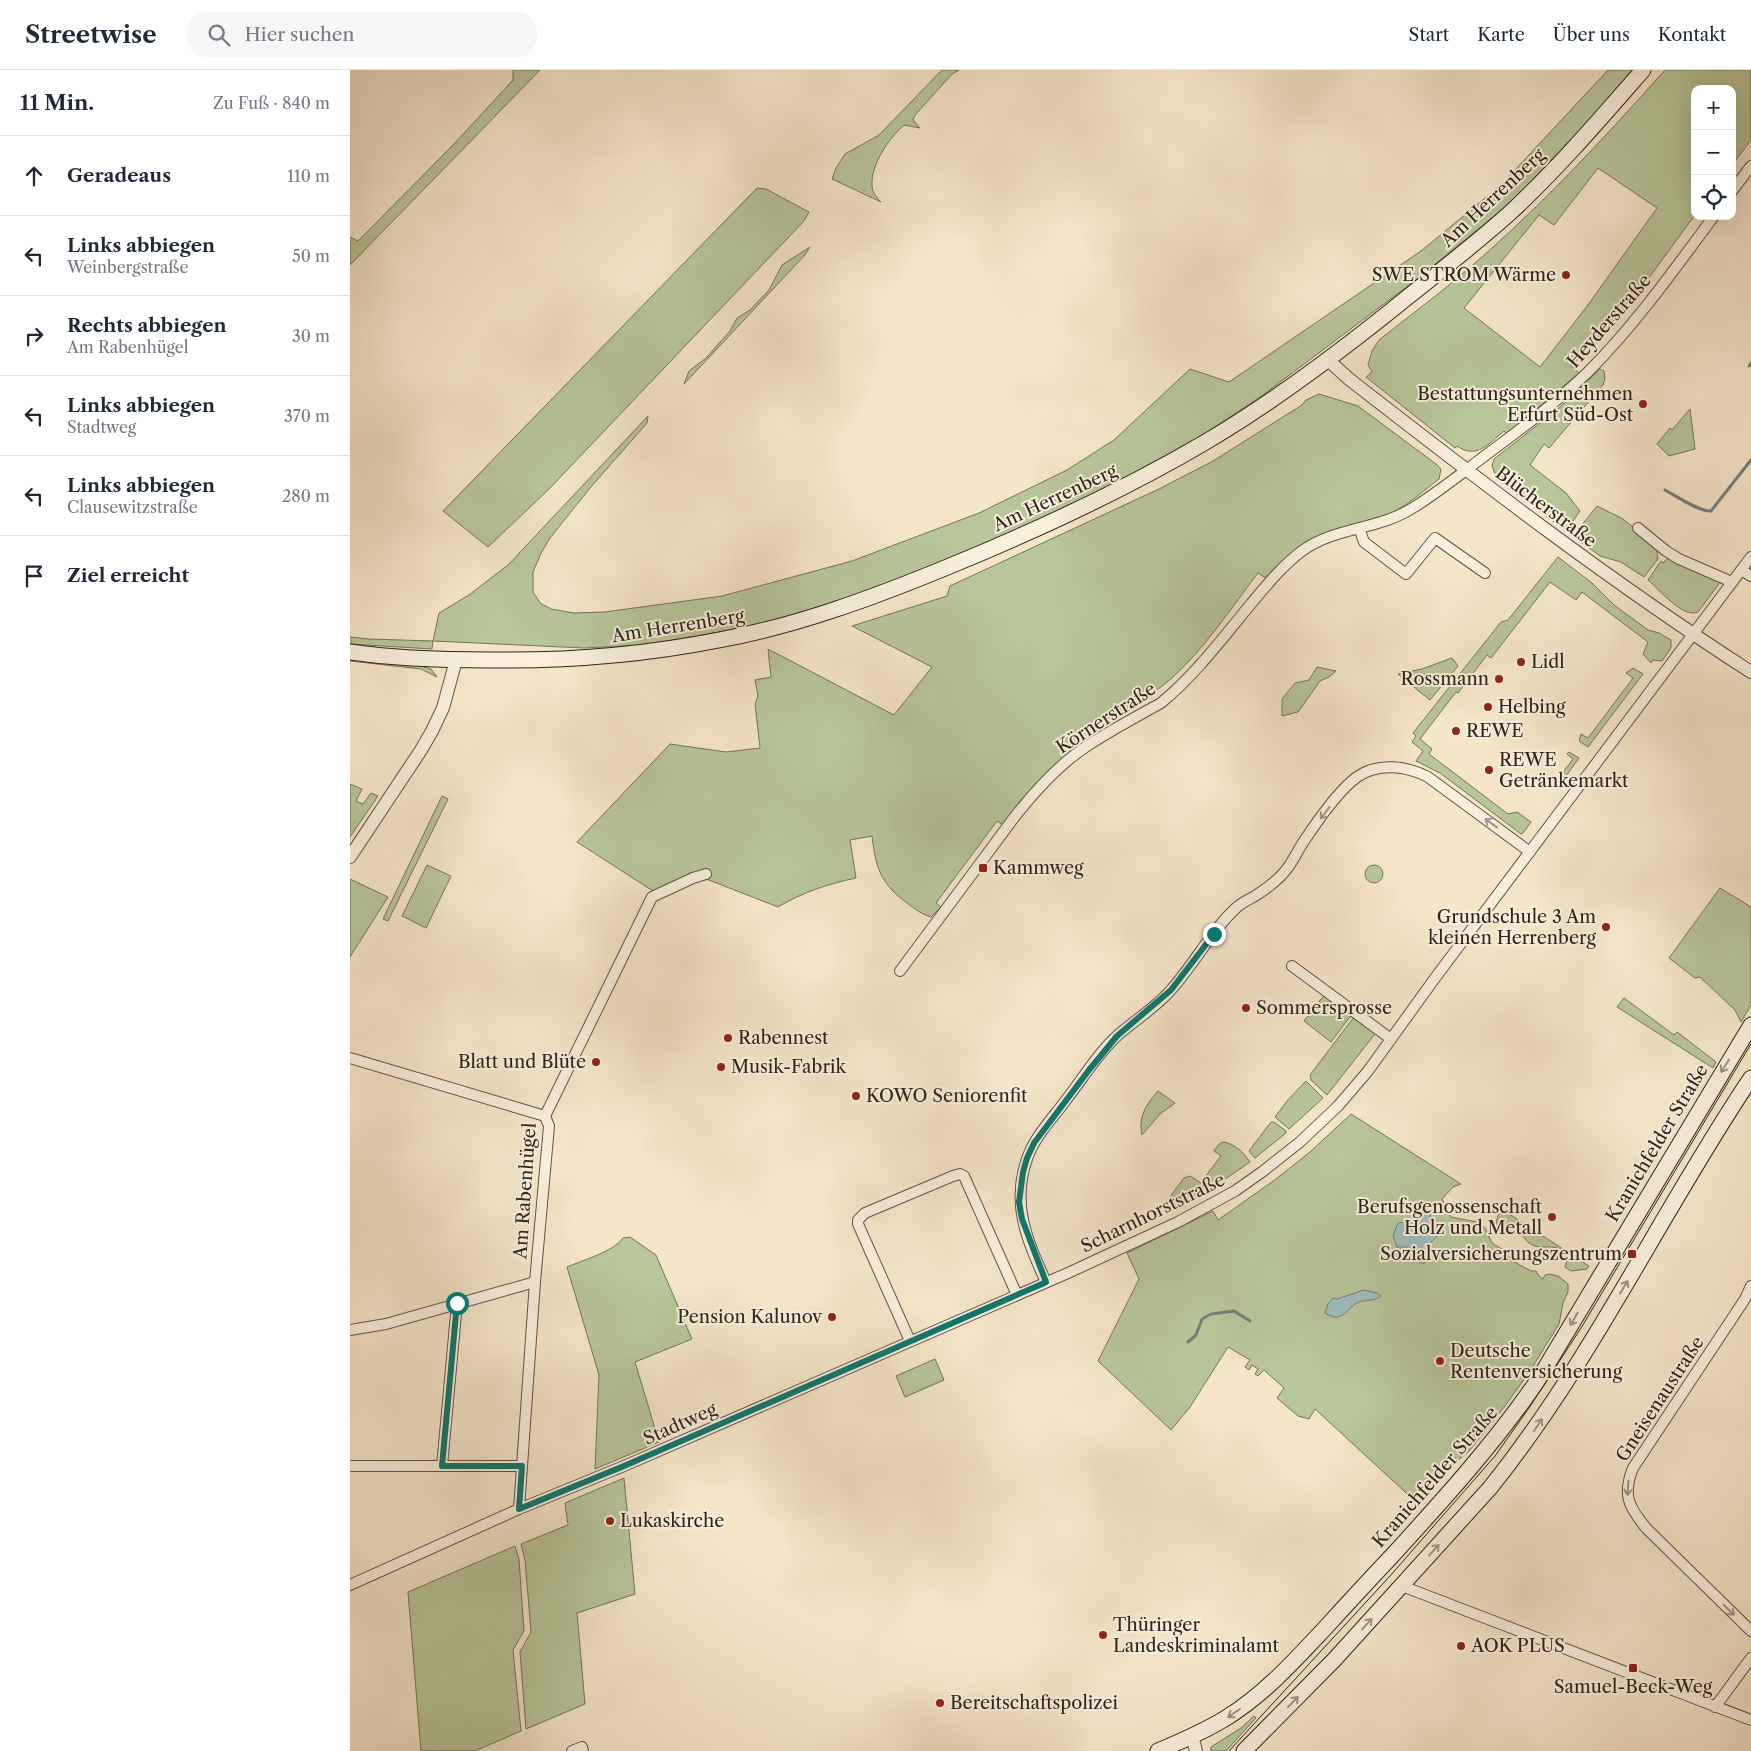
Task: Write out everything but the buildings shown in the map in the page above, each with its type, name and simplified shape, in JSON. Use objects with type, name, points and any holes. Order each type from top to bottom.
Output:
[{"type":"main road","name":"Am Herrenberg","points":[[350,652],[456,660],[567,659],[653,651],[746,635],[826,612],[917,580],[985,552],[1091,503],[1168,463],[1223,432],[1328,360],[1456,259],[1512,211],[1597,123],[1643,70]]},
{"type":"main road","name":"Kranichfelder Straße","points":[[1158,1751],[1192,1736],[1227,1717],[1271,1683],[1302,1654],[1489,1447],[1538,1380],[1751,1025]]},
{"type":"main road","points":[[1244,1751],[1334,1660],[1402,1586],[1490,1488],[1528,1439],[1595,1336],[1696,1162],[1751,1078]]},
{"type":"main road","points":[[1381,1568],[1402,1586]]},
{"type":"street","points":[[1736,186],[1751,166]]},
{"type":"street","name":"Heyderstraße","points":[[1466,469],[1561,397],[1588,372],[1620,338],[1654,296],[1711,220]]},
{"type":"street","name":"Blücherstraße","points":[[1328,360],[1466,469],[1569,547],[1693,635],[1751,672]]},
{"type":"street","name":"Körnerstraße","points":[[900,971],[1030,797],[1056,770],[1088,746],[1161,703],[1172,694],[1196,670],[1287,563],[1315,543],[1343,532],[1392,518],[1410,509],[1466,469]]},
{"type":"street","points":[[1359,528],[1364,542],[1406,574],[1435,538],[1485,573]]},
{"type":"street","points":[[1638,528],[1666,551],[1693,566],[1732,582]]},
{"type":"street","points":[[1659,560],[1666,551]]},
{"type":"street","name":"Scharnhorststraße","points":[[1020,1293],[1178,1222],[1242,1186],[1300,1142],[1338,1106],[1368,1071],[1751,557]]},
{"type":"street","points":[[1741,570],[1751,576]]},
{"type":"street","points":[[350,857],[422,750],[443,708],[456,660]]},
{"type":"street","points":[[1046,1282],[1022,1219],[1019,1202],[1023,1172],[1034,1143],[1117,1036],[1171,990],[1236,907],[1258,894],[1286,871],[1304,840],[1344,789],[1358,776],[1369,771],[1388,767],[1416,770],[1530,852]]},
{"type":"street","name":"Am Rabenhügel","points":[[519,1509],[535,1282],[549,1126],[545,1116],[652,897],[706,874]]},
{"type":"street","points":[[1292,966],[1391,1039]]},
{"type":"street","points":[[350,1058],[545,1116]]},
{"type":"street","points":[[910,1341],[858,1224],[858,1220],[865,1213],[953,1176],[960,1174],[964,1176],[1020,1293]]},
{"type":"street","points":[[350,1330],[386,1324],[535,1282]]},
{"type":"street","name":"Gneisenaustraße","points":[[1751,1286],[1748,1300],[1633,1468],[1627,1491],[1628,1500],[1634,1513],[1646,1528],[1751,1631]]},
{"type":"street","name":"Stadtweg","points":[[350,1585],[519,1509],[624,1466],[1020,1293]]},
{"type":"street","points":[[442,1466],[457,1303]]},
{"type":"street","points":[[350,1466],[522,1466]]},
{"type":"street","points":[[1402,1586],[1751,1720]]},
{"type":"street","points":[[1715,1707],[1751,1658]]},
{"type":"street","points":[[1192,1736],[1196,1751]]},
{"type":"street","points":[[572,1751],[582,1749]]},
{"type":"green space","points":[[513,70],[540,70],[350,265],[350,237],[358,241],[454,144],[513,80]]},
{"type":"green space","points":[[942,70],[959,70],[952,74],[915,115],[913,120],[920,128],[904,125],[887,144],[878,160],[872,177],[872,188],[881,202],[832,179],[836,168],[845,154],[879,135]]},
{"type":"green space","points":[[1608,70],[1632,70],[1569,143],[1532,182],[1498,213],[1417,279],[1263,395],[1206,433],[1090,497],[914,575],[815,609],[753,626],[644,645],[584,648],[433,641],[439,613],[469,595],[508,565],[648,416],[647,423],[590,488],[550,538],[541,553],[533,572],[533,592],[540,603],[551,609],[574,613],[605,612],[722,596],[852,561],[979,513],[1067,470],[1114,440],[1190,369],[1229,382],[1421,251],[1501,185]]},
{"type":"green space","points":[[1665,70],[1751,70],[1751,140],[1736,160],[1736,85],[1691,85],[1691,220],[1648,279],[1608,327],[1571,366],[1579,373],[1507,434],[1504,431],[1488,445],[1477,451],[1464,450],[1457,446],[1455,448],[1366,377],[1372,372],[1368,365],[1372,351],[1379,340],[1482,257],[1537,206],[1590,152]],"holes":[[[1598,168],[1657,208],[1588,305],[1540,367],[1464,308],[1539,215],[1554,225]]]},
{"type":"green space","points":[[757,188],[766,189],[809,212],[804,221],[549,489],[488,547],[443,511]]},
{"type":"green space","points":[[810,247],[804,256],[684,384],[689,371],[706,358],[730,331],[737,318],[750,310],[769,290],[782,265]]},
{"type":"green space","points":[[1600,369],[1604,371],[1605,379],[1603,385],[1549,448],[1544,444],[1530,465],[1566,493],[1580,511],[1566,531],[1502,483],[1503,480],[1495,474],[1492,466],[1494,459],[1558,409]]},
{"type":"green space","points":[[1319,394],[1358,406],[1436,464],[1441,469],[1439,479],[1407,504],[1390,514],[1325,533],[1266,578],[1258,573],[1207,640],[1173,677],[1143,699],[1088,729],[1092,737],[1066,757],[1044,778],[1003,825],[997,821],[936,903],[941,907],[931,917],[921,913],[898,896],[885,881],[875,857],[872,836],[850,840],[856,878],[816,889],[778,907],[691,873],[653,891],[577,842],[670,744],[726,752],[760,748],[755,704],[758,696],[755,680],[771,677],[768,649],[894,715],[932,667],[852,626],[947,596],[950,586],[1159,489],[1213,461],[1302,405],[1306,400]]},
{"type":"green space","points":[[1690,409],[1695,449],[1669,456],[1657,444],[1670,428],[1672,430]]},
{"type":"green space","points":[[1597,506],[1623,519],[1656,546],[1658,559],[1644,577],[1621,562],[1600,556],[1573,536]]},
{"type":"green space","points":[[1670,556],[1721,581],[1698,612],[1692,613],[1678,607],[1648,580],[1661,561],[1663,563]]},
{"type":"green space","points":[[1558,557],[1592,583],[1614,605],[1648,630],[1659,633],[1671,640],[1671,648],[1662,661],[1653,660],[1651,663],[1643,654],[1648,642],[1582,592],[1576,600],[1550,582],[1491,658],[1487,655],[1458,693],[1456,692],[1420,739],[1432,749],[1429,754],[1508,814],[1517,812],[1531,822],[1521,834],[1440,773],[1416,761],[1423,751],[1412,742],[1416,736],[1413,733],[1501,622],[1508,620]]},
{"type":"green space","points":[[350,637],[369,639],[433,641],[432,649],[350,644]]},
{"type":"green space","points":[[350,658],[421,666],[431,669],[437,677],[421,669],[350,661]]},
{"type":"green space","points":[[1452,658],[1458,666],[1430,700],[1398,674],[1422,669]]},
{"type":"green space","points":[[1317,667],[1336,671],[1320,681],[1298,712],[1282,716],[1282,699],[1295,683],[1309,680]]},
{"type":"green space","points":[[1633,668],[1643,674],[1588,747],[1579,741],[1581,734],[1588,738],[1633,678],[1626,673]]},
{"type":"green space","points":[[1569,752],[1579,758],[1559,786],[1555,783],[1573,759],[1567,754]]},
{"type":"green space","points":[[350,784],[362,789],[356,801],[363,804],[371,793],[378,796],[350,837]]},
{"type":"green space","points":[[442,796],[448,799],[388,921],[383,919]]},
{"type":"green space","points":[[427,865],[451,876],[426,928],[402,916]]},
{"type":"green space","points":[[1370,865],[1378,865],[1383,870],[1381,881],[1370,883],[1365,878],[1365,870]]},
{"type":"green space","points":[[350,879],[388,897],[350,957]]},
{"type":"green space","points":[[1720,888],[1751,907],[1751,1005],[1741,1022],[1735,1010],[1700,977],[1695,978],[1669,958]]},
{"type":"green space","points":[[1325,994],[1352,1014],[1331,1042],[1304,1021]]},
{"type":"green space","points":[[1624,998],[1674,1035],[1677,1032],[1716,1062],[1713,1068],[1617,1007]]},
{"type":"green space","points":[[1354,1017],[1375,1034],[1327,1095],[1311,1080],[1310,1075]]},
{"type":"green space","points":[[1306,1081],[1323,1098],[1289,1129],[1275,1117]]},
{"type":"green space","points":[[1158,1091],[1175,1103],[1160,1114],[1142,1135],[1142,1116]]},
{"type":"green space","points":[[1351,1114],[1461,1184],[1453,1187],[1442,1199],[1451,1217],[1477,1222],[1485,1228],[1492,1243],[1505,1251],[1511,1260],[1531,1271],[1536,1271],[1543,1279],[1545,1275],[1549,1274],[1558,1276],[1568,1284],[1568,1292],[1563,1303],[1559,1324],[1530,1371],[1469,1451],[1448,1469],[1416,1502],[1315,1409],[1309,1419],[1298,1416],[1277,1398],[1284,1388],[1264,1370],[1258,1376],[1255,1374],[1258,1369],[1252,1365],[1249,1370],[1245,1367],[1250,1360],[1228,1347],[1190,1407],[1171,1430],[1098,1361],[1139,1279],[1127,1253],[1213,1211],[1218,1220],[1276,1179],[1310,1152]]},
{"type":"green space","points":[[1271,1122],[1274,1122],[1286,1133],[1255,1158],[1249,1151]]},
{"type":"green space","points":[[1223,1142],[1231,1144],[1238,1149],[1250,1162],[1208,1191],[1202,1181],[1221,1156],[1214,1151]]},
{"type":"green space","points":[[1190,1176],[1201,1183],[1206,1192],[1168,1210],[1164,1205],[1184,1178]]},
{"type":"green space","points":[[1500,1208],[1589,1266],[1587,1269],[1571,1271],[1565,1267],[1568,1257],[1558,1249],[1534,1246],[1521,1234],[1505,1232],[1499,1229],[1496,1223]]},
{"type":"green space","points":[[630,1237],[656,1255],[692,1339],[635,1362],[659,1442],[595,1469],[599,1375],[567,1267],[605,1251],[623,1238]]},
{"type":"green space","points":[[935,1359],[944,1380],[905,1397],[896,1376]]},
{"type":"green space","points":[[624,1478],[635,1594],[577,1613],[585,1704],[526,1729],[520,1652],[531,1632],[525,1560],[521,1544],[568,1525],[565,1503]]},
{"type":"green space","points":[[515,1546],[519,1559],[524,1631],[513,1650],[521,1731],[475,1751],[421,1751],[408,1592]]},
{"type":"green space","points":[[1254,1716],[1256,1718],[1226,1751],[1211,1751],[1211,1747],[1241,1728]]},
{"type":"water","points":[[1420,1202],[1431,1208],[1430,1218],[1440,1233],[1429,1244],[1424,1264],[1414,1260],[1413,1252],[1406,1247],[1397,1247],[1393,1236],[1398,1223],[1412,1217],[1417,1211]]},
{"type":"water","points":[[1364,1290],[1381,1296],[1357,1303],[1339,1317],[1325,1313],[1328,1304],[1333,1298],[1337,1299]]},
{"type":"waterway","points":[[1665,490],[1695,506],[1711,511],[1751,460]]},
{"type":"waterway","points":[[1188,1342],[1196,1335],[1202,1319],[1211,1314],[1234,1311],[1250,1321]]},
{"type":"tram line","points":[[1229,1751],[1390,1576],[1495,1456],[1581,1328],[1751,1044]]},
{"type":"place","name":"SWE STROM Wärme","points":[[1566,275]]},
{"type":"place","name":"Bestattungsunternehmen Erfurt Süd-Ost","points":[[1643,404]]},
{"type":"place","name":"Lidl","points":[[1521,662]]},
{"type":"place","name":"Rossmann","points":[[1499,679]]},
{"type":"place","name":"Helbing","points":[[1488,707]]},
{"type":"place","name":"REWE","points":[[1456,731]]},
{"type":"place","name":"REWE Getränkemarkt","points":[[1489,770]]},
{"type":"place","name":"Kammweg","points":[[983,868]]},
{"type":"place","name":"Grundschule 3 Am kleinen Herrenberg","points":[[1606,927]]},
{"type":"place","name":"Sommersprosse","points":[[1246,1008]]},
{"type":"place","name":"Rabennest","points":[[728,1038]]},
{"type":"place","name":"Blatt und Blüte","points":[[596,1062]]},
{"type":"place","name":"Musik-Fabrik","points":[[721,1067]]},
{"type":"place","name":"KOWO Seniorenfit","points":[[856,1096]]},
{"type":"place","name":"Berufsgenossenschaft Holz und Metall","points":[[1552,1217]]},
{"type":"place","name":"Sozialversicherungszentrum","points":[[1632,1254]]},
{"type":"place","name":"Pension Kalunov","points":[[832,1317]]},
{"type":"place","name":"Deutsche Rentenversicherung","points":[[1440,1361]]},
{"type":"place","name":"Lukaskirche","points":[[610,1521]]},
{"type":"place","name":"Thüringer Landeskriminalamt","points":[[1103,1635]]},
{"type":"place","name":"AOK PLUS","points":[[1461,1646]]},
{"type":"place","name":"Samuel-Beck-Weg","points":[[1633,1668]]},
{"type":"place","name":"Bereitschaftspolizei","points":[[940,1703]]},
{"type":"route","points":[[457,1303],[442,1466],[522,1466],[519,1509],[624,1466],[1042,1284],[1046,1282],[1022,1219],[1019,1202],[1023,1172],[1034,1143],[1117,1036],[1171,990],[1214,934]]}]
